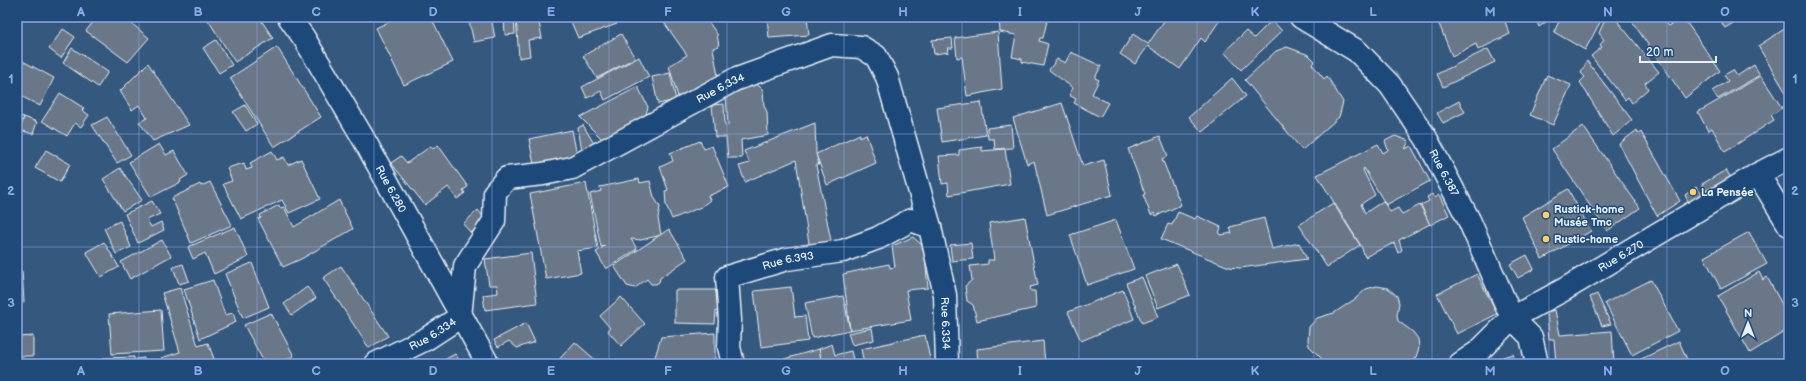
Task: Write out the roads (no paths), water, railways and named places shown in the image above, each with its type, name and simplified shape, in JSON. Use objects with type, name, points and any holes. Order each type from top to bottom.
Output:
[{"type":"street","name":"Rue 6.280","points":[[289,17],[304,38],[362,136],[460,317],[488,364]]},
{"type":"street","name":"Rue 6.387","points":[[1301,17],[1357,51],[1390,85],[1426,138],[1466,213],[1512,318],[1531,337],[1537,364]]},
{"type":"street","name":"Rue 6.334","points":[[375,364],[426,339],[460,317],[466,266],[494,221],[495,192],[507,178],[543,174],[572,168],[734,80],[832,45],[861,47],[876,56],[887,77],[930,227],[944,295],[948,364]]},
{"type":"street","name":"Rue 6.270","points":[[1460,364],[1478,352],[1512,318],[1565,289],[1758,174],[1789,158]]},
{"type":"street","points":[[1758,174],[1789,225]]},
{"type":"street","name":"Rue 6.393","points":[[733,364],[729,347],[730,320],[727,277],[787,259],[844,250],[878,238],[911,220],[930,227]]},
{"type":"place","name":"La Pensée","points":[[1693,192]]},
{"type":"place","name":"Rustick-home Musée Tmc","points":[[1546,215]]},
{"type":"place","name":"Rustic-home","points":[[1546,239]]}]
